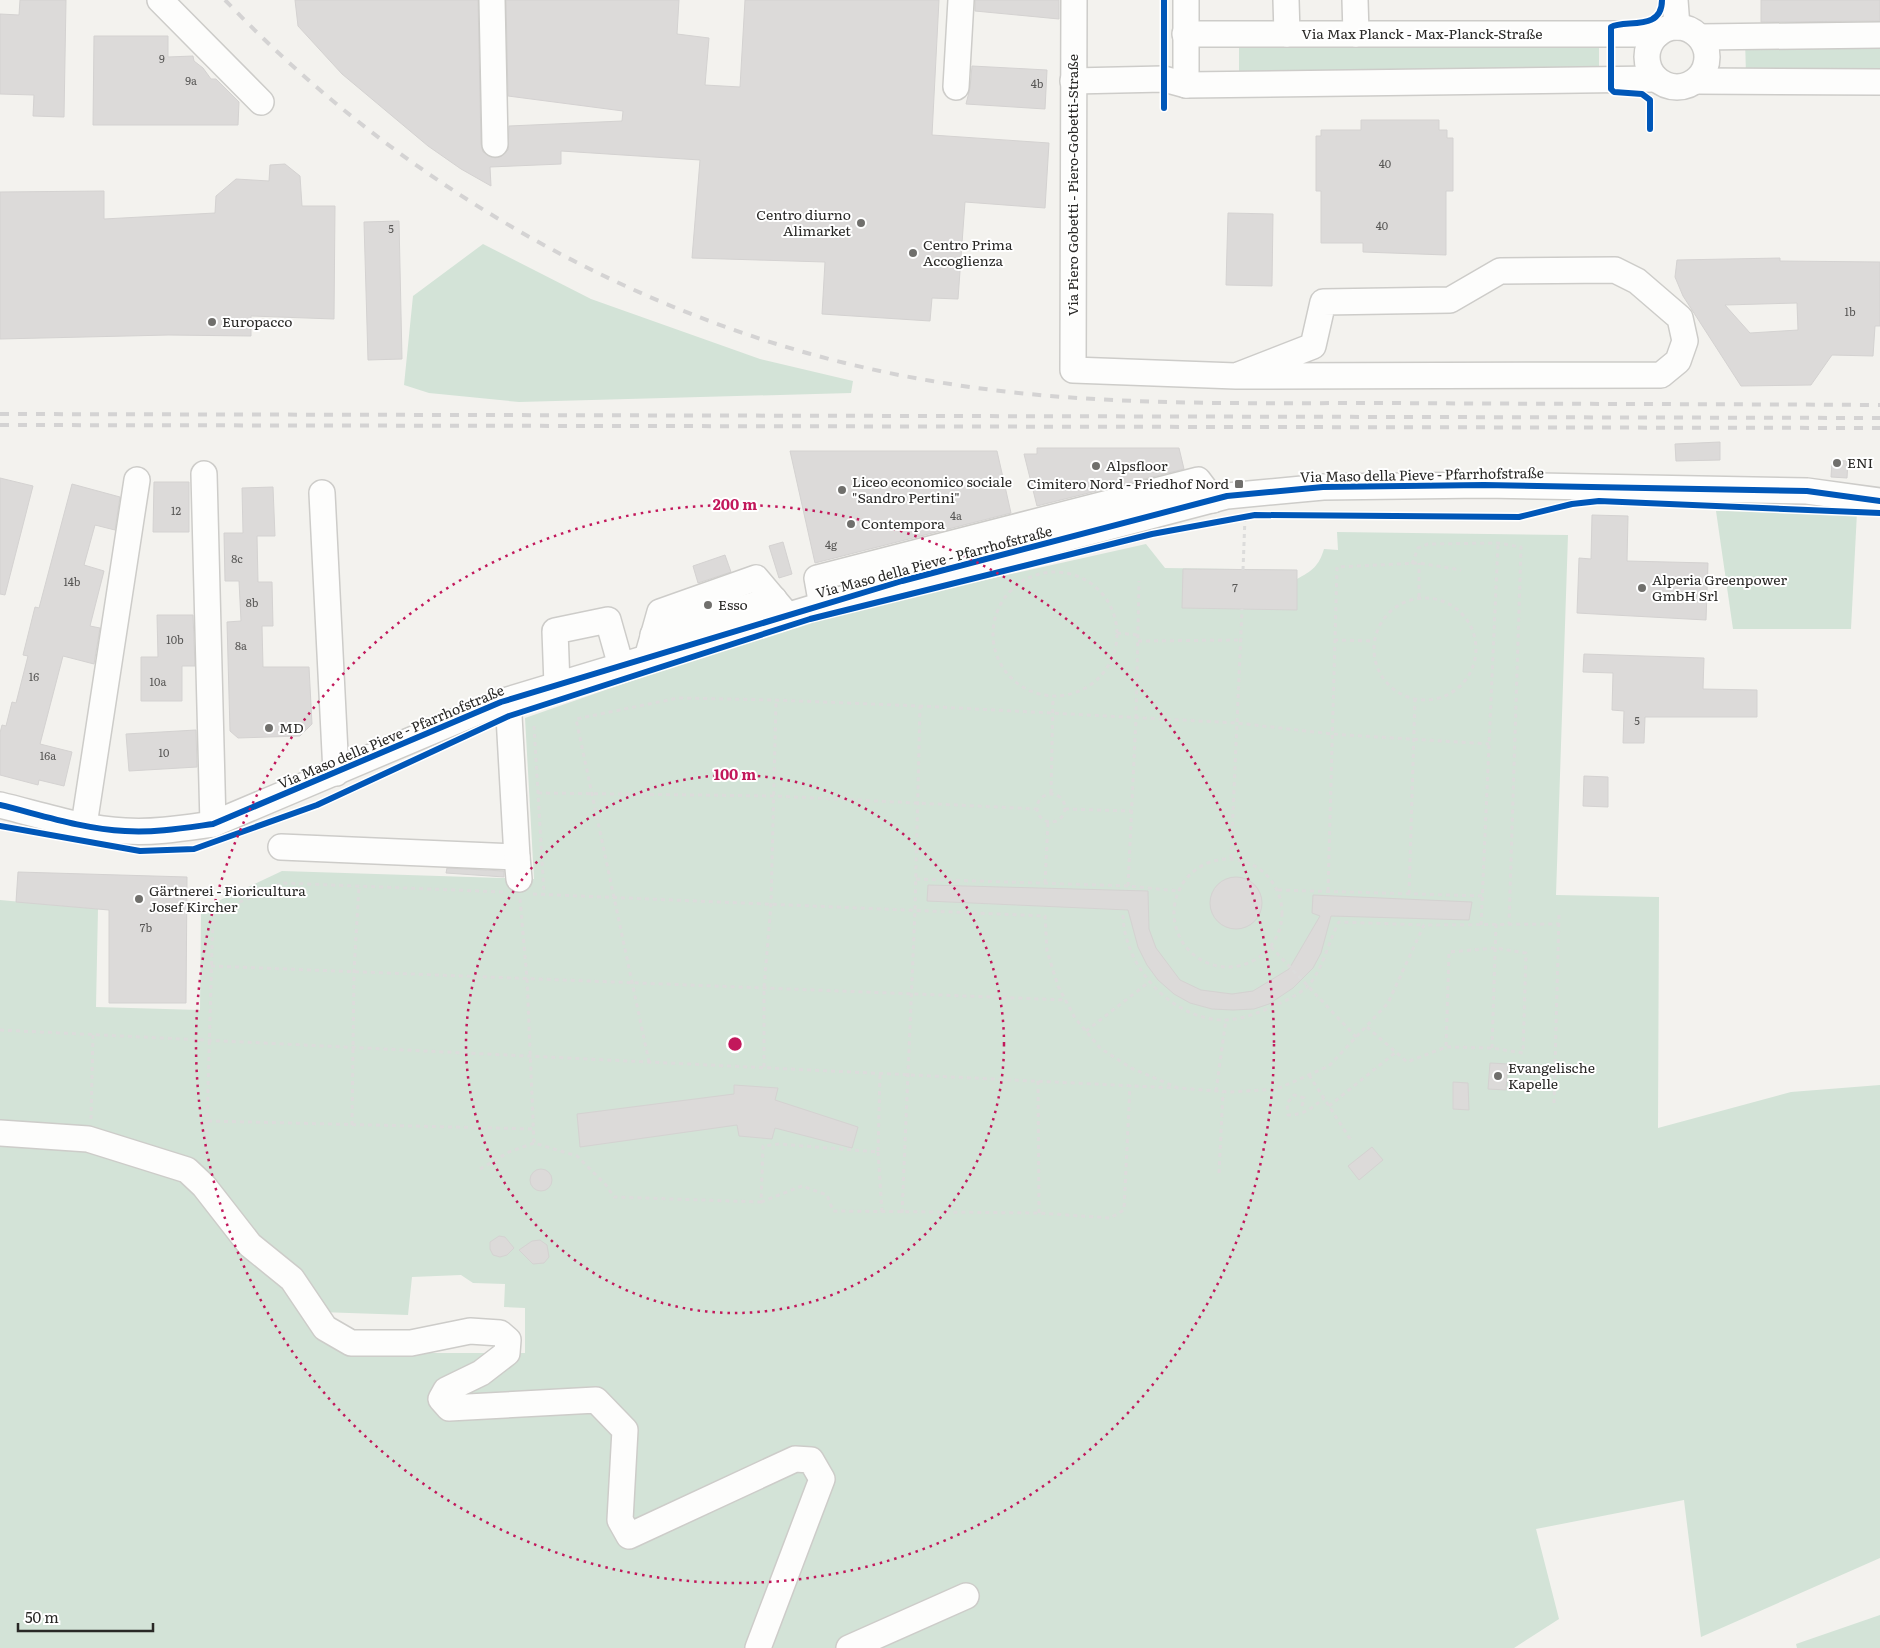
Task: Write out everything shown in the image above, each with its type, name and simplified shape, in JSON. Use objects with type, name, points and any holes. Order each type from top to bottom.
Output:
[{"type":"street","points":[[160,0],[261,102]]},
{"type":"street","points":[[492,0],[495,144]]},
{"type":"street","points":[[956,87],[961,0]]},
{"type":"street","name":"Via Piero Gobetti - Piero-Gobetti-Straße","points":[[1074,0],[1073,370],[1236,376]]},
{"type":"street","points":[[1186,0],[1186,85]]},
{"type":"street","points":[[1286,0],[1287,34]]},
{"type":"street","points":[[1355,0],[1356,34]]},
{"type":"street","points":[[1675,0],[1660,35],[1647,56],[1648,66],[1656,79],[1668,86],[1677,88],[1696,82],[1880,82]]},
{"type":"street","points":[[1660,35],[1692,31],[1700,37],[1705,46],[1707,56],[1702,74],[1696,82]]},
{"type":"street","name":"Via Max Planck - Max-Planck-Straße","points":[[1186,34],[1660,35]]},
{"type":"street","points":[[1700,37],[1880,35]]},
{"type":"street","points":[[1074,81],[1164,79],[1186,85],[1656,79]]},
{"type":"street","points":[[1615,270],[1637,281],[1680,318],[1685,341],[1678,361],[1661,375],[1236,376],[1313,346],[1323,302],[1450,300],[1500,271],[1615,270]]},
{"type":"street","points":[[204,474],[213,824]]},
{"type":"street","points":[[84,826],[137,480]]},
{"type":"street","name":"Via Maso della Pieve - Pfarrhofstraße","points":[[0,805],[84,826],[125,832],[213,824],[501,702],[647,658],[781,608],[822,606],[902,581],[1026,536],[1228,496],[1323,487],[1484,485],[1807,491],[1880,501]]},
{"type":"street","points":[[322,493],[336,773]]},
{"type":"street","points":[[647,658],[660,612],[756,578],[781,608]]},
{"type":"street","points":[[557,685],[555,631],[608,620],[621,666]]},
{"type":"street","points":[[281,847],[519,876],[509,716]]},
{"type":"street","points":[[0,1133],[88,1139],[187,1170],[204,1186],[250,1245],[292,1279],[326,1328],[352,1343],[411,1343],[470,1331],[500,1332],[508,1340],[507,1353],[481,1373],[446,1390],[441,1399],[449,1408],[596,1400],[625,1430],[620,1520],[628,1536],[795,1459],[812,1460],[822,1479],[758,1648]]},
{"type":"street","points":[[849,1648],[966,1596]]},
{"type":"path","points":[[1243,570],[1243,517],[1255,515]]},
{"type":"path","points":[[1482,925],[1498,543]]},
{"type":"path","points":[[1412,564],[1418,548],[1428,544],[1498,543],[1521,547],[1509,924]]},
{"type":"path","points":[[1419,564],[1419,597]]},
{"type":"path","points":[[1328,891],[1337,567],[1419,564],[1461,570]]},
{"type":"path","points":[[1047,572],[1068,573],[1087,581],[1103,594],[1114,612],[1117,633],[1115,653],[1106,671],[1091,685],[1073,694],[1053,697],[1034,693],[1016,683],[1003,667],[995,649],[993,628],[999,608],[1010,591],[1027,578],[1047,572]]},
{"type":"path","points":[[1128,886],[1136,718],[1139,581]]},
{"type":"path","points":[[1419,597],[1435,598],[1450,603],[1463,613],[1472,627],[1476,642],[1476,659],[1470,674],[1460,686],[1447,696],[1431,700],[1415,699],[1400,694],[1388,684],[1379,672],[1375,657],[1374,641],[1379,625],[1389,612],[1403,602],[1419,597]]},
{"type":"path","points":[[1231,858],[1242,609]]},
{"type":"path","points":[[1117,633],[1138,635]]},
{"type":"path","points":[[1138,641],[1240,640]]},
{"type":"path","points":[[1334,640],[1374,641]]},
{"type":"path","points":[[1051,793],[1053,697]]},
{"type":"path","points":[[649,1062],[616,897],[576,719],[678,698],[776,700],[1237,724],[1332,734],[1489,744]]},
{"type":"path","points":[[1409,894],[1415,699]]},
{"type":"path","points":[[764,1067],[764,988],[772,904],[776,700]]},
{"type":"path","points":[[902,1213],[915,910],[920,706]]},
{"type":"path","points":[[534,726],[544,894]]},
{"type":"path","points":[[538,793],[775,796],[1037,809]]},
{"type":"path","points":[[1051,793],[1063,800],[1065,809],[1061,817],[1048,822],[1040,817],[1037,809],[1042,796],[1051,793]]},
{"type":"path","points":[[1065,809],[1132,811]]},
{"type":"path","points":[[1045,883],[1048,822]]},
{"type":"path","points":[[1231,858],[1246,861],[1259,868],[1270,878],[1278,890],[1282,905],[1282,920],[1279,934],[1271,947],[1258,959],[1242,966],[1225,968],[1208,964],[1193,955],[1182,941],[1175,925],[1174,908],[1178,891],[1187,877],[1200,866],[1215,860],[1231,858]]},
{"type":"path","points":[[519,876],[527,978],[534,1143]]},
{"type":"path","points":[[206,1157],[213,914],[282,883],[359,886],[519,876],[544,894],[1045,916],[1047,952],[1058,986],[1075,1018],[1100,1048],[1131,1068],[1178,1088]]},
{"type":"path","points":[[916,879],[1128,886],[1178,891]]},
{"type":"path","points":[[352,1125],[354,971],[359,886]]},
{"type":"path","points":[[1278,890],[1482,896]]},
{"type":"path","points":[[1554,1103],[1560,914]]},
{"type":"path","points":[[1123,915],[1132,954],[1149,982],[1162,995],[1187,1009],[1226,1019],[1241,1018],[1260,1012],[1308,986],[1323,959],[1339,922],[1424,925],[1559,924]]},
{"type":"path","points":[[1492,1048],[1496,924]]},
{"type":"path","points":[[0,1030],[1130,1085],[1223,1092],[1277,1089],[1329,1066],[1367,1027],[1388,1003],[1424,925]]},
{"type":"path","points":[[1271,947],[1357,1038]]},
{"type":"path","points":[[1367,1027],[1407,1062],[1446,1046],[1492,1048],[1523,1053],[1526,953],[1495,948],[1449,952],[1446,1046]]},
{"type":"path","points":[[211,966],[1066,1000]]},
{"type":"path","points":[[1086,1031],[1149,982]]},
{"type":"path","points":[[1216,1091],[1226,1019]]},
{"type":"path","points":[[90,1128],[93,1034]]},
{"type":"path","points":[[1329,1106],[1396,1052]]},
{"type":"path","points":[[880,1073],[878,1152],[882,1212]]},
{"type":"path","points":[[1309,1075],[1352,1142]]},
{"type":"path","points":[[1038,1081],[1039,1214]]},
{"type":"path","points":[[480,1169],[509,1152],[534,1143],[578,1156],[606,1185],[614,1197],[761,1202],[802,1186],[827,1195],[833,1211],[1039,1214],[1110,1218],[1124,1210],[1130,1085]]},
{"type":"path","points":[[1219,1174],[1223,1092]]},
{"type":"path","points":[[1302,1106],[1304,1098],[1294,1095],[1287,1103],[1288,1115],[1299,1115],[1311,1109],[1324,1098]]},
{"type":"path","points":[[208,1121],[534,1129]]},
{"type":"path","points":[[761,1202],[763,1146],[779,1144],[878,1152]]},
{"type":"green space","points":[[1239,39],[1599,39],[1599,75],[1239,76]]},
{"type":"green space","points":[[1745,39],[1880,39],[1880,75],[1746,75]]},
{"type":"green space","points":[[483,244],[591,299],[760,359],[853,381],[851,393],[519,402],[429,393],[404,385],[413,296]]},
{"type":"green space","points":[[1716,511],[1857,512],[1851,629],[1733,629]]},
{"type":"green space","points":[[1337,532],[1568,535],[1556,895],[1659,897],[1658,1128],[1791,1092],[1880,1085],[1880,1558],[1701,1637],[1684,1500],[1536,1529],[1559,1619],[1514,1648],[0,1648],[0,900],[98,909],[96,1007],[200,1010],[201,909],[282,871],[534,879],[525,718],[809,619],[1146,544],[1165,568],[1297,570],[1297,579],[1314,567],[1320,560],[1324,549],[1338,550]],"holes":[[[461,1275],[473,1283],[505,1284],[504,1307],[525,1308],[525,1353],[341,1353],[320,1312],[408,1315],[412,1277]]]},
{"type":"green space","points":[[1880,1615],[1880,1648],[1797,1648],[1796,1644]]},
{"type":"building","points":[[20,0],[66,0],[64,117],[33,116],[34,95],[0,94],[0,14],[19,15]]},
{"type":"building","points":[[295,0],[478,0],[481,144],[483,152],[495,158],[502,156],[508,150],[509,126],[622,121],[623,111],[508,96],[506,0],[679,0],[677,34],[709,38],[705,85],[740,87],[745,0],[939,0],[932,135],[1049,143],[1045,208],[965,202],[958,299],[932,298],[930,321],[822,314],[825,262],[692,258],[700,160],[561,151],[561,164],[490,167],[491,186],[461,169],[428,146],[342,74],[298,26]]},
{"type":"building","points":[[975,0],[1059,0],[1059,19],[975,11]]},
{"type":"building","points":[[1761,0],[1880,0],[1880,21],[1761,22]]},
{"type":"building","points":[[94,36],[168,36],[168,57],[193,56],[194,61],[203,68],[211,79],[216,79],[239,102],[238,125],[93,125]]},
{"type":"building","points":[[972,66],[1047,70],[1045,109],[966,104]]},
{"type":"building","points":[[1361,120],[1439,120],[1439,130],[1447,130],[1447,138],[1453,138],[1453,191],[1446,191],[1446,255],[1363,252],[1363,243],[1321,243],[1321,191],[1316,191],[1316,136],[1321,136],[1321,130],[1361,130]]},
{"type":"building","points":[[285,164],[300,176],[302,206],[335,206],[334,319],[251,316],[251,336],[169,335],[0,339],[0,192],[104,191],[104,219],[215,213],[216,196],[236,179],[269,181],[270,165]]},
{"type":"building","points":[[1228,213],[1273,214],[1272,286],[1226,285]]},
{"type":"building","points":[[399,221],[402,359],[368,360],[364,222]]},
{"type":"building","points":[[1780,258],[1780,261],[1880,262],[1880,326],[1875,326],[1873,356],[1832,355],[1811,385],[1741,386],[1683,296],[1675,277],[1677,260]],"holes":[[[1797,303],[1798,330],[1750,333],[1725,305]]]},
{"type":"building","points":[[1720,442],[1720,460],[1676,461],[1675,444]]},
{"type":"building","points":[[1037,448],[1179,448],[1184,469],[1037,506],[1024,454],[1037,454]]},
{"type":"building","points":[[790,451],[997,451],[1011,513],[815,563]]},
{"type":"building","points":[[1832,460],[1848,461],[1847,478],[1831,477]]},
{"type":"building","points":[[0,478],[33,486],[5,595],[0,594]]},
{"type":"building","points":[[154,482],[189,482],[189,532],[153,532]]},
{"type":"building","points":[[72,484],[120,497],[115,530],[95,525],[84,565],[104,571],[90,626],[100,628],[94,664],[63,656],[40,744],[72,752],[64,786],[39,780],[38,785],[0,775],[0,733],[2,725],[6,726],[12,702],[16,703],[28,656],[23,655],[35,607],[39,608]]},
{"type":"building","points":[[273,487],[275,536],[257,536],[258,582],[272,582],[273,626],[262,626],[263,667],[309,667],[312,724],[300,736],[238,738],[230,731],[227,622],[241,621],[239,581],[225,581],[224,533],[243,533],[242,488]]},
{"type":"building","name":"Alperia Greenpower GmbH Srl","points":[[1592,515],[1628,516],[1627,561],[1708,563],[1706,620],[1577,613],[1579,558],[1591,559]]},
{"type":"building","points":[[783,542],[792,574],[779,578],[769,546]]},
{"type":"building","points":[[725,555],[731,572],[698,583],[693,566]]},
{"type":"building","points":[[1183,569],[1297,570],[1297,610],[1182,608]]},
{"type":"building","points":[[157,615],[193,615],[195,666],[182,666],[182,701],[141,701],[141,657],[158,657]]},
{"type":"building","points":[[1584,654],[1704,658],[1703,689],[1757,690],[1757,717],[1645,717],[1644,743],[1623,743],[1624,711],[1612,710],[1613,673],[1583,672]]},
{"type":"building","points":[[196,730],[197,767],[129,771],[126,734]]},
{"type":"building","points":[[1584,776],[1608,777],[1608,807],[1583,806]]},
{"type":"building","points":[[447,868],[504,871],[504,877],[446,873]]},
{"type":"building","points":[[18,872],[187,877],[186,1003],[109,1003],[109,910],[16,902]]},
{"type":"building","points":[[1236,877],[1246,879],[1254,885],[1260,893],[1262,903],[1260,913],[1254,921],[1246,927],[1236,929],[1226,927],[1218,921],[1212,913],[1210,903],[1212,893],[1218,885],[1226,879]]},
{"type":"building","points":[[928,885],[1148,891],[1149,929],[1156,948],[1180,980],[1201,990],[1232,994],[1253,991],[1289,969],[1320,916],[1312,913],[1313,895],[1472,902],[1469,920],[1331,916],[1321,953],[1313,968],[1293,988],[1269,1004],[1254,1009],[1233,1010],[1212,1009],[1190,1003],[1174,994],[1158,980],[1147,965],[1138,947],[1128,910],[927,901]]},
{"type":"building","name":"Evangelische Kapelle","points":[[1490,1063],[1508,1064],[1506,1090],[1488,1089]]},
{"type":"building","points":[[1453,1082],[1468,1083],[1469,1110],[1453,1109]]},
{"type":"building","points":[[734,1085],[778,1088],[775,1100],[858,1127],[852,1148],[775,1128],[772,1139],[739,1136],[737,1125],[580,1147],[577,1114],[734,1094]]},
{"type":"building","points":[[1372,1147],[1383,1160],[1359,1180],[1348,1166]]},
{"type":"building","points":[[541,1169],[549,1172],[552,1180],[549,1188],[541,1191],[533,1188],[530,1180],[533,1172]]},
{"type":"building","points":[[499,1236],[505,1237],[514,1248],[507,1255],[500,1257],[493,1255],[490,1249],[490,1242]]},
{"type":"building","points":[[540,1240],[547,1245],[549,1257],[544,1263],[533,1264],[519,1250],[532,1241]]},
{"type":"railway","points":[[225,0],[298,71],[377,136],[460,195],[548,247],[639,292],[734,330],[832,360],[932,381],[988,389],[1044,395],[1157,402],[1880,405]]},
{"type":"railway","points":[[0,414],[1880,418]]},
{"type":"railway","points":[[0,425],[1880,428]]},
{"type":"cycle path","points":[[1164,0],[1164,108]]},
{"type":"cycle path","points":[[1650,129],[1650,100],[1642,94],[1614,92],[1611,89],[1611,27],[1642,22],[1656,17],[1662,0]]},
{"type":"cycle path","points":[[0,805],[62,821],[109,830],[158,831],[213,824],[501,702],[902,581],[1227,496],[1323,487],[1484,485],[1807,491],[1880,501]]},
{"type":"cycle path","points":[[0,826],[140,851],[194,849],[317,805],[509,716],[810,619],[1152,534],[1255,515],[1519,517],[1572,504],[1599,501],[1880,513]]},
{"type":"place","name":"Centro diurno Alimarket","points":[[861,223]]},
{"type":"place","name":"Centro Prima Accoglienza","points":[[913,253]]},
{"type":"place","name":"Europacco","points":[[212,322]]},
{"type":"place","name":"ENI","points":[[1837,463]]},
{"type":"place","name":"Alpsfloor","points":[[1096,466]]},
{"type":"place","name":"Cimitero Nord - Friedhof Nord","points":[[1239,484]]},
{"type":"place","name":"Liceo economico sociale \"Sandro Pertini\"","points":[[842,490]]},
{"type":"place","name":"Contempora","points":[[851,524]]},
{"type":"place","name":"Alperia Greenpower GmbH Srl","points":[[1642,588]]},
{"type":"place","name":"Esso","points":[[708,605]]},
{"type":"place","name":"MD","points":[[269,728]]},
{"type":"place","name":"Gärtnerei - Fioricultura Josef Kircher","points":[[139,899]]},
{"type":"place","name":"Evangelische Kapelle","points":[[1498,1076]]}]
